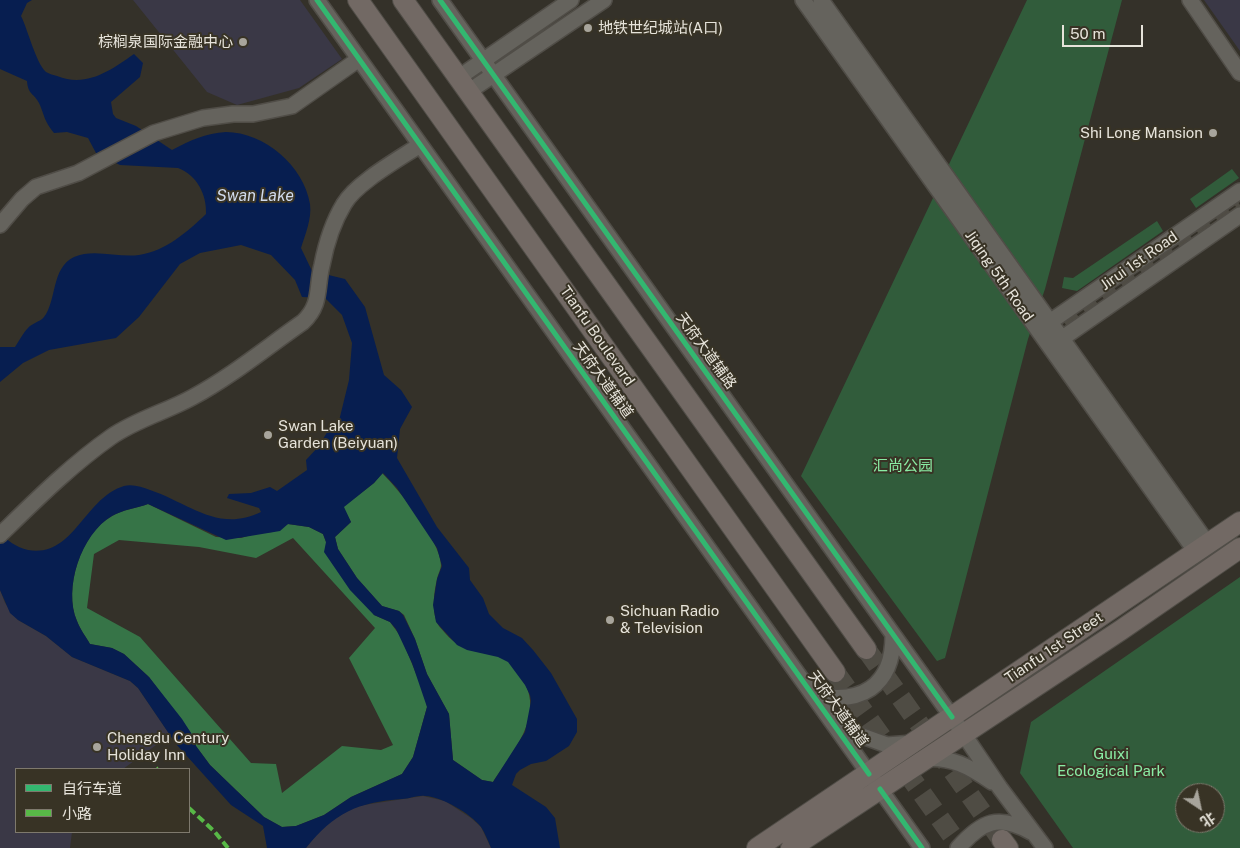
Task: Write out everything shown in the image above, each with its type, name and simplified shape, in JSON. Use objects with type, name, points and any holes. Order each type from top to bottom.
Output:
[{"type":"main road","name":"Tianfu Boulevard","points":[[358,0],[835,672]]},
{"type":"main road","points":[[403,0],[866,649]]},
{"type":"main road","name":"Tianfu 1st Street","points":[[874,781],[958,725],[1240,522]]},
{"type":"main road","name":"Tianfu 1st Street","points":[[958,725],[1240,548]]},
{"type":"main road","points":[[757,848],[874,781]]},
{"type":"main road","points":[[791,848],[874,781]]},
{"type":"street","name":"天府大道辅道","points":[[317,0],[922,848]]},
{"type":"street","name":"天府大道辅路","points":[[440,0],[958,725]]},
{"type":"street","points":[[463,85],[483,60],[571,0]]},
{"type":"street","points":[[463,85],[494,75],[604,0]]},
{"type":"street","name":"Jiqing 5th Road","points":[[802,0],[1049,347],[1202,548]]},
{"type":"street","name":"Jiqing 5th Road","points":[[822,0],[1051,321],[1202,548]]},
{"type":"street","points":[[1190,0],[1240,73]]},
{"type":"street","points":[[0,225],[22,199],[36,188],[78,173],[154,133],[203,118],[233,114],[253,114],[292,106],[359,59]]},
{"type":"street","points":[[4,532],[86,456],[111,437],[136,422],[164,412],[196,396],[303,322],[313,312],[317,304],[321,266],[337,217],[346,201],[373,177],[420,144]]},
{"type":"street","name":"Jirui 1st Road","points":[[1037,330],[1240,191]]},
{"type":"street","name":"Jirui 1st Road","points":[[1049,347],[1240,215]]},
{"type":"street","points":[[812,694],[833,699],[844,699],[857,696],[871,688],[881,680],[889,667],[893,654],[893,635]]},
{"type":"street","points":[[958,725],[1000,788],[1045,848]]},
{"type":"street","points":[[835,726],[887,745],[920,751],[963,764],[1000,788]]},
{"type":"street","points":[[958,848],[969,835],[984,825],[999,821],[1015,823],[1035,834]]},
{"type":"shaded area","points":[[133,0],[300,0],[342,59],[299,88],[237,105],[207,92]]},
{"type":"shaded area","points":[[1204,0],[1240,0],[1240,51]]},
{"type":"shaded area","points":[[0,590],[5,603],[18,620],[46,636],[72,657],[130,681],[138,688],[170,735],[124,768],[15,768],[15,833],[72,833],[70,848],[0,848]]},
{"type":"shaded area","points":[[423,796],[445,801],[471,818],[481,827],[491,848],[306,848],[320,830],[335,818],[357,806]]},
{"type":"green space","name":"汇尚公园","points":[[1027,0],[1122,0],[1045,289],[1028,339],[945,658],[937,661],[801,476]]},
{"type":"green space","points":[[1232,169],[1239,178],[1196,208],[1190,199]]},
{"type":"green space","points":[[1157,221],[1163,231],[1077,291],[1062,288],[1064,277],[1073,278]]},
{"type":"green space","points":[[382,473],[418,516],[439,555],[441,567],[434,594],[435,615],[438,625],[453,641],[461,646],[493,654],[509,662],[523,680],[529,694],[530,707],[523,734],[493,782],[482,780],[453,760],[449,714],[427,674],[415,639],[404,615],[399,611],[382,606],[357,578],[338,549],[335,537],[351,522],[343,507],[374,483]]},
{"type":"green space","points":[[148,504],[216,537],[241,538],[258,533],[273,532],[288,524],[309,527],[323,534],[326,542],[374,615],[390,622],[401,637],[426,698],[427,707],[413,757],[402,774],[351,797],[324,815],[296,826],[282,827],[264,817],[210,765],[196,746],[191,733],[149,677],[124,654],[112,648],[90,644],[78,624],[73,608],[72,593],[78,563],[84,548],[91,535],[112,516]],"holes":[[[293,538],[375,628],[349,658],[393,745],[381,750],[342,746],[282,793],[276,764],[251,763],[140,637],[87,608],[94,554],[119,540],[199,547],[256,558]]]},
{"type":"green space","name":"Guixi Ecological Park","points":[[1240,577],[1240,848],[1073,848],[1020,773],[1031,722]]},
{"type":"water","name":"Swan Lake","points":[[0,0],[32,0],[27,3],[21,16],[42,68],[46,72],[68,79],[88,79],[98,76],[134,54],[143,63],[140,77],[111,102],[113,114],[116,118],[136,126],[172,150],[212,134],[226,132],[254,138],[280,154],[300,177],[310,204],[308,227],[301,248],[312,271],[345,279],[365,307],[384,375],[401,390],[412,407],[400,429],[397,458],[437,527],[469,568],[470,580],[483,598],[489,614],[503,628],[522,638],[533,650],[551,673],[577,719],[577,732],[569,746],[546,761],[531,764],[520,770],[516,774],[512,785],[546,807],[555,818],[560,848],[491,848],[481,827],[470,816],[439,799],[422,796],[372,803],[348,811],[327,826],[306,848],[267,848],[263,826],[231,805],[176,744],[138,688],[130,681],[72,657],[46,636],[18,620],[10,613],[0,590],[0,532],[9,541],[20,547],[28,550],[44,550],[57,545],[68,536],[99,502],[110,493],[127,485],[147,489],[217,518],[245,518],[261,512],[259,508],[227,498],[229,494],[251,493],[270,487],[277,491],[307,470],[306,460],[319,446],[329,429],[338,425],[349,380],[352,343],[342,315],[325,298],[302,297],[295,280],[271,255],[241,245],[200,253],[180,264],[139,317],[116,338],[49,350],[23,363],[0,382],[0,347],[15,347],[28,328],[44,317],[51,302],[58,276],[67,262],[74,257],[90,253],[131,256],[149,253],[176,240],[206,214],[206,207],[200,187],[191,175],[185,171],[178,168],[120,165],[96,153],[88,138],[67,132],[54,133],[46,121],[39,103],[30,91],[27,81],[0,69]],"holes":[[[383,473],[397,488],[437,548],[442,566],[437,579],[433,605],[436,622],[457,645],[467,650],[498,657],[508,662],[530,695],[531,701],[525,732],[493,782],[482,780],[453,760],[449,714],[427,674],[415,639],[403,615],[399,611],[382,606],[357,578],[338,549],[335,537],[351,522],[344,507],[374,483]],[[148,504],[226,540],[280,531],[288,524],[309,527],[323,534],[326,542],[324,552],[350,590],[374,615],[390,622],[396,629],[412,663],[427,707],[413,757],[402,774],[351,797],[324,815],[296,826],[282,827],[264,817],[210,765],[196,746],[191,733],[182,719],[149,677],[124,654],[112,648],[90,644],[81,630],[73,608],[72,594],[78,563],[91,536],[101,524],[116,514]]]},
{"type":"tunnel","points":[[1048,331],[1051,335],[1240,205]]},
{"type":"tunnel","points":[[866,649],[1001,839]]},
{"type":"tunnel","points":[[835,672],[961,848]]},
{"type":"marked path","points":[[190,809],[214,831],[228,848]]},
{"type":"cycle path","points":[[317,0],[869,774]]},
{"type":"cycle path","points":[[440,0],[952,717]]},
{"type":"cycle path","points":[[880,789],[922,848]]},
{"type":"place","name":"地铁世纪城站(A口)","points":[[588,28]]},
{"type":"place","name":"棕榈泉国际金融中心","points":[[243,42]]},
{"type":"place","name":"Shi Long Mansion","points":[[1213,133]]},
{"type":"place","name":"Swan Lake Garden (Beiyuan)","points":[[268,435]]},
{"type":"place","name":"Sichuan Radio & Television","points":[[610,620]]},
{"type":"place","name":"Chengdu Century Holiday Inn","points":[[97,747]]}]
